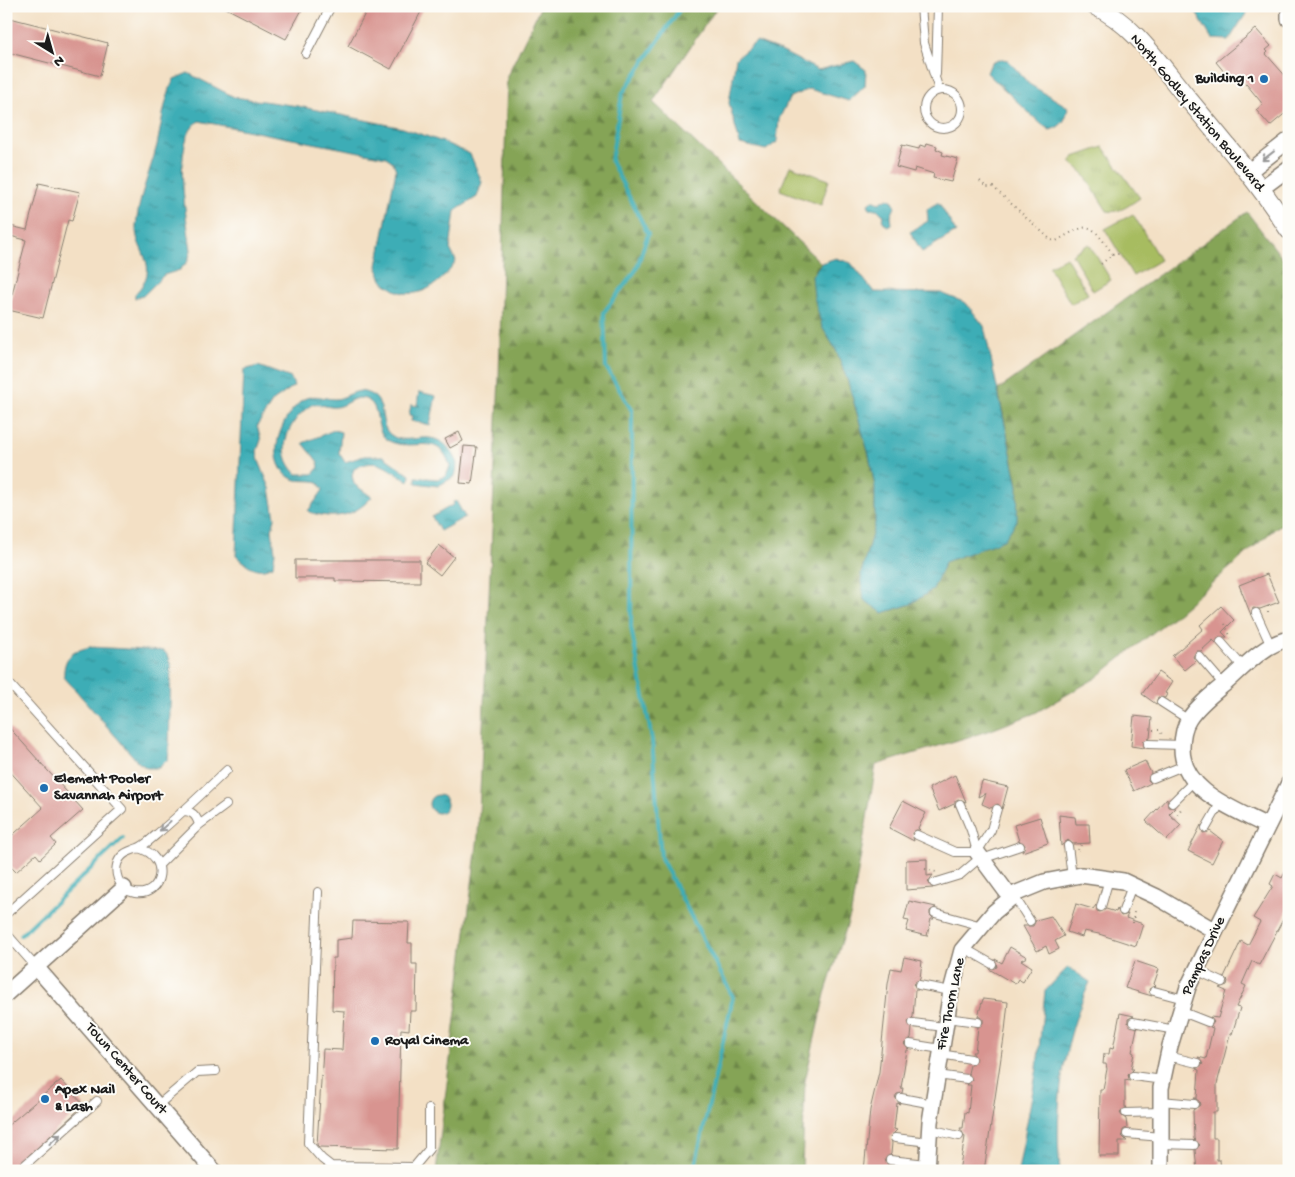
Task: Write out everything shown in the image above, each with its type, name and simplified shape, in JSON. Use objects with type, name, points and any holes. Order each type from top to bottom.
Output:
[{"type":"street","name":"North Godley Station Boulevard","points":[[1097,7],[1112,16],[1141,42],[1262,188],[1289,230]]},
{"type":"street","points":[[1289,10],[1289,19]]},
{"type":"street","points":[[1248,172],[1289,140]]},
{"type":"street","points":[[1262,188],[1289,168]]},
{"type":"street","points":[[1267,826],[1221,802],[1203,790],[1194,781],[1188,774],[1185,765],[1182,736],[1189,720],[1202,704],[1271,646],[1289,640]]},
{"type":"street","name":"Pampas Drive","points":[[1162,1171],[1161,1107],[1163,1080],[1182,1005],[1196,970],[1267,826],[1285,799],[1289,783]]},
{"type":"street","points":[[980,856],[1012,897]]},
{"type":"street","name":"Fire Thorn Lane","points":[[930,1169],[930,1136],[933,1104],[951,991],[964,948],[994,912],[1012,897],[1044,882],[1081,875],[1124,881],[1215,932]]},
{"type":"street","points":[[6,994],[124,888]]},
{"type":"street","name":"Town Center Court","points":[[36,967],[214,1171]]},
{"type":"lane","points":[[306,54],[331,6]]},
{"type":"lane","points":[[921,6],[924,44],[939,90]]},
{"type":"lane","points":[[936,81],[938,6]]},
{"type":"lane","points":[[939,90],[948,91],[956,95],[960,103],[961,112],[958,120],[951,126],[942,128],[933,126],[927,119],[924,110],[925,102],[931,94],[939,90]]},
{"type":"lane","points":[[1256,613],[1271,646]]},
{"type":"lane","points":[[1221,642],[1244,667]]},
{"type":"lane","points":[[1199,656],[1224,685]]},
{"type":"lane","points":[[6,680],[122,809],[6,914]]},
{"type":"lane","points":[[1162,702],[1189,720]]},
{"type":"lane","points":[[1148,744],[1182,745]]},
{"type":"lane","points":[[1153,778],[1185,765]]},
{"type":"lane","points":[[138,848],[148,850],[155,856],[160,864],[160,876],[154,886],[145,892],[134,893],[124,888],[117,874],[120,858],[128,851],[138,848],[228,770]]},
{"type":"lane","points":[[1172,803],[1194,781]]},
{"type":"lane","points":[[1206,828],[1221,802]]},
{"type":"lane","points":[[960,804],[972,830],[980,856]]},
{"type":"lane","points":[[160,864],[199,825],[226,805]]},
{"type":"lane","points":[[934,883],[960,874],[980,856],[992,830],[997,809]]},
{"type":"lane","points":[[182,811],[193,813],[199,825]]},
{"type":"lane","points":[[917,835],[955,852],[980,856],[1020,846]]},
{"type":"lane","points":[[1068,846],[1072,877]]},
{"type":"lane","points":[[1101,907],[1109,879]]},
{"type":"lane","points":[[1123,911],[1132,886]]},
{"type":"lane","points":[[318,892],[308,1143],[331,1166],[414,1167],[429,1149],[429,1109]]},
{"type":"lane","points":[[1012,897],[1030,922]]},
{"type":"lane","points":[[935,913],[982,926]]},
{"type":"lane","points":[[6,933],[36,967]]},
{"type":"lane","points":[[964,948],[992,964]]},
{"type":"lane","points":[[1196,970],[1222,982]]},
{"type":"lane","points":[[919,985],[951,991]]},
{"type":"lane","points":[[1154,991],[1182,1005],[1208,1022]]},
{"type":"lane","points":[[913,1023],[978,1022]]},
{"type":"lane","points":[[1133,1022],[1175,1030]]},
{"type":"lane","points":[[910,1044],[971,1059]]},
{"type":"lane","points":[[1168,1056],[1197,1063]]},
{"type":"lane","points":[[158,1105],[197,1072],[216,1071]]},
{"type":"lane","points":[[937,1075],[968,1079]]},
{"type":"lane","points":[[1133,1076],[1163,1080]]},
{"type":"lane","points":[[901,1098],[933,1104]]},
{"type":"lane","points":[[18,1171],[97,1101]]},
{"type":"lane","points":[[1126,1113],[1194,1104]]},
{"type":"lane","points":[[1128,1134],[1194,1145]]},
{"type":"lane","points":[[895,1138],[959,1136]]},
{"type":"lane","points":[[890,1160],[930,1169]]},
{"type":"path","points":[[980,181],[986,187],[993,187],[1051,240],[1056,241],[1082,228],[1089,227],[1096,231],[1113,254]]},
{"type":"path","points":[[1101,264],[1113,254],[1119,254]]},
{"type":"green space","points":[[541,6],[718,6],[653,102],[821,263],[812,276],[822,326],[836,350],[848,382],[869,455],[875,487],[875,523],[861,574],[883,613],[911,604],[933,589],[945,562],[967,553],[1018,486],[998,390],[1247,212],[1289,267],[1289,520],[1277,527],[1175,615],[1096,678],[1035,713],[991,730],[876,765],[851,913],[825,994],[805,1081],[802,1171],[436,1171],[478,836],[499,377],[507,76]]},
{"type":"green space","points":[[1103,147],[1140,198],[1125,208],[1111,212],[1107,211],[1083,173],[1070,162],[1074,157]]},
{"type":"green space","points":[[790,166],[829,180],[821,205],[780,190]]},
{"type":"green space","points":[[1133,214],[1160,260],[1133,276],[1105,229]]},
{"type":"green space","points":[[1089,244],[1111,280],[1093,291],[1072,254]]},
{"type":"green space","points":[[1066,257],[1088,294],[1071,304],[1049,267]]},
{"type":"water","points":[[1192,6],[1251,6],[1229,40],[1212,39]]},
{"type":"water","points":[[756,42],[783,52],[818,70],[854,61],[866,70],[865,86],[849,101],[809,89],[790,97],[779,119],[777,142],[766,150],[740,144],[729,103],[736,58]]},
{"type":"water","points":[[1002,59],[1008,60],[1029,84],[1068,107],[1065,119],[1058,127],[1050,130],[1041,124],[987,73],[991,63]]},
{"type":"water","points":[[188,73],[234,97],[298,106],[403,128],[470,154],[482,182],[477,197],[455,211],[450,249],[456,261],[445,276],[430,288],[413,293],[395,290],[386,285],[382,280],[377,266],[396,170],[393,162],[386,157],[199,121],[190,130],[185,144],[183,162],[184,200],[191,250],[188,261],[180,270],[164,275],[143,296],[135,298],[135,294],[147,275],[146,259],[137,236],[136,227],[139,206],[157,145],[171,87],[174,79]]},
{"type":"water","points":[[888,198],[893,201],[895,207],[891,216],[892,224],[887,226],[882,220],[884,216],[877,209],[870,209],[868,204],[873,200],[879,203]]},
{"type":"water","points":[[939,203],[956,232],[922,252],[910,232],[928,221],[927,209]]},
{"type":"water","points":[[836,258],[851,263],[874,292],[941,293],[966,303],[984,326],[1018,486],[1017,521],[1004,540],[945,562],[933,589],[911,604],[883,613],[864,600],[861,574],[875,523],[875,487],[869,455],[848,382],[836,350],[822,327],[814,297],[812,276],[821,263]]},
{"type":"water","points":[[258,366],[291,378],[294,386],[273,401],[257,426],[261,440],[257,451],[270,488],[275,518],[272,529],[275,552],[273,566],[262,569],[253,568],[236,555],[244,370]]},
{"type":"water","points":[[360,391],[376,398],[382,410],[386,430],[391,435],[405,439],[436,439],[444,443],[456,460],[455,476],[438,486],[416,483],[416,477],[437,479],[446,476],[450,466],[445,455],[432,445],[407,445],[389,441],[381,431],[371,402],[357,398],[336,407],[313,404],[297,418],[287,436],[286,455],[290,465],[297,474],[313,474],[319,467],[318,462],[303,443],[334,430],[341,432],[339,453],[345,462],[364,456],[383,456],[410,475],[409,481],[383,466],[370,463],[363,465],[354,469],[352,475],[354,484],[372,497],[365,504],[351,513],[343,515],[327,516],[309,512],[323,490],[318,482],[292,479],[281,469],[277,459],[277,448],[283,425],[296,406],[308,397],[316,396],[338,399]]},
{"type":"water","points":[[419,392],[436,396],[430,425],[411,421],[412,416],[409,415],[411,405],[420,406],[417,405]]},
{"type":"water","points":[[456,501],[465,517],[440,531],[432,517]]},
{"type":"water","points":[[90,647],[163,651],[167,654],[171,665],[169,752],[168,759],[159,768],[147,768],[138,762],[64,677],[65,664],[70,656]]},
{"type":"water","points":[[434,795],[442,795],[447,800],[445,811],[434,813],[429,808],[429,800]]},
{"type":"water","points":[[1068,967],[1090,982],[1073,1027],[1063,1074],[1058,1123],[1060,1171],[1018,1171],[1037,1068],[1045,991]]},
{"type":"building","points":[[222,6],[304,6],[286,39]]},
{"type":"building","points":[[369,6],[424,6],[391,69],[348,46]]},
{"type":"building","points":[[6,17],[108,43],[100,76],[6,52]]},
{"type":"building","name":"Building 1","points":[[1256,29],[1271,46],[1266,50],[1268,52],[1266,54],[1289,80],[1289,110],[1270,126],[1256,110],[1262,105],[1261,102],[1247,85],[1239,76],[1231,80],[1216,62]]},
{"type":"building","points":[[927,143],[937,146],[936,149],[943,152],[942,155],[958,159],[951,182],[933,178],[934,174],[915,168],[914,172],[896,167],[902,145],[919,149],[920,145],[926,147]]},
{"type":"building","points":[[39,183],[80,192],[72,221],[68,220],[43,318],[8,310],[26,240],[6,235],[6,225],[27,230]]},
{"type":"building","points":[[459,432],[463,441],[450,448],[445,439]]},
{"type":"building","points":[[464,446],[477,447],[472,484],[460,483]]},
{"type":"building","points":[[439,545],[454,557],[440,575],[425,563]]},
{"type":"building","points":[[295,560],[420,560],[420,582],[335,581],[335,578],[295,578]]},
{"type":"building","points":[[1267,574],[1279,602],[1260,609],[1253,608],[1251,615],[1239,585]]},
{"type":"building","points":[[1221,606],[1234,620],[1222,632],[1227,637],[1219,637],[1216,643],[1213,640],[1201,651],[1196,651],[1193,657],[1196,661],[1185,670],[1172,656],[1203,629],[1200,625]]},
{"type":"building","points":[[1158,672],[1172,682],[1165,693],[1167,694],[1165,698],[1158,697],[1156,704],[1142,694]]},
{"type":"building","points":[[1134,716],[1152,718],[1150,738],[1144,741],[1144,748],[1131,746]]},
{"type":"building","name":"Element Pooler Savannah Airport","points":[[6,724],[83,810],[51,838],[56,844],[40,859],[36,854],[16,872],[6,862],[6,841],[43,808],[6,767]]},
{"type":"building","points":[[1145,761],[1151,773],[1148,780],[1151,783],[1134,791],[1124,770]]},
{"type":"building","points":[[955,775],[966,802],[958,799],[955,801],[955,807],[954,804],[939,811],[929,788]]},
{"type":"building","points":[[982,781],[1008,787],[1002,809],[998,804],[991,808],[982,804],[986,793],[978,797]]},
{"type":"building","points":[[1167,798],[1168,807],[1175,808],[1169,814],[1181,825],[1167,840],[1146,821]]},
{"type":"building","points":[[903,801],[926,813],[918,828],[920,830],[912,833],[914,841],[889,828]]},
{"type":"building","points":[[1059,815],[1075,817],[1076,824],[1089,824],[1090,843],[1073,844],[1068,840],[1061,846]]},
{"type":"building","points":[[1040,817],[1048,843],[1022,852],[1025,845],[1019,841],[1014,825]]},
{"type":"building","points":[[1201,825],[1203,833],[1210,831],[1223,841],[1212,863],[1188,851]]},
{"type":"building","points":[[927,859],[927,876],[933,875],[928,882],[933,888],[906,890],[906,860]]},
{"type":"building","points":[[1289,865],[1289,908],[1259,965],[1252,961],[1242,984],[1246,986],[1236,1007],[1240,1008],[1232,1034],[1230,1034],[1217,1084],[1217,1112],[1213,1112],[1213,1138],[1217,1138],[1217,1160],[1220,1160],[1221,1171],[1197,1171],[1195,1150],[1200,1145],[1194,1139],[1193,1110],[1200,1105],[1199,1101],[1194,1098],[1197,1098],[1199,1070],[1196,1069],[1203,1064],[1198,1057],[1206,1059],[1213,1028],[1210,1027],[1214,1022],[1210,1017],[1218,1018],[1226,991],[1219,988],[1227,985],[1228,981],[1224,977],[1241,941],[1248,945],[1260,922],[1253,918],[1273,886],[1270,884],[1275,874],[1282,878]]},
{"type":"building","points":[[909,901],[936,907],[930,911],[930,915],[934,919],[931,919],[927,936],[906,931],[909,921],[904,920]]},
{"type":"building","points":[[1076,904],[1093,909],[1096,905],[1097,911],[1100,912],[1106,909],[1116,912],[1117,909],[1121,916],[1128,914],[1126,918],[1143,924],[1136,946],[1099,934],[1084,931],[1082,937],[1067,932]]},
{"type":"building","points":[[1051,916],[1064,936],[1055,941],[1059,949],[1049,954],[1046,946],[1037,951],[1023,926],[1033,926],[1036,920]]},
{"type":"building","name":"Royal Cinema","points":[[353,921],[409,922],[408,943],[412,943],[412,964],[417,964],[416,1011],[410,1011],[409,1030],[401,1029],[398,1149],[319,1147],[317,1145],[323,1049],[342,1050],[344,1011],[332,1010],[333,958],[336,958],[336,940],[352,938]]},
{"type":"building","points":[[1010,947],[1027,957],[1021,960],[1032,967],[1023,982],[1018,979],[1015,984],[989,969],[997,967],[995,959],[1002,963]]},
{"type":"building","points":[[904,957],[922,961],[920,979],[913,984],[918,990],[915,990],[913,1017],[908,1022],[912,1028],[911,1038],[904,1044],[909,1050],[907,1050],[901,1088],[903,1088],[902,1093],[897,1094],[895,1097],[900,1104],[897,1103],[894,1129],[897,1130],[890,1137],[892,1143],[891,1154],[885,1159],[888,1165],[886,1171],[864,1171],[870,1110],[879,1072],[888,984],[891,968],[901,970]]},
{"type":"building","points":[[1135,961],[1159,969],[1154,984],[1156,986],[1149,989],[1152,996],[1125,988]]},
{"type":"building","points":[[983,999],[1008,1002],[1005,1031],[984,1171],[959,1171],[965,1137],[960,1128],[963,1128],[965,1112],[968,1113],[971,1085],[967,1085],[972,1080],[968,1073],[970,1065],[977,1059],[972,1052],[975,1052],[978,1027],[983,1023],[983,1019],[978,1016]]},
{"type":"building","points":[[1120,1013],[1134,1016],[1128,1019],[1128,1023],[1137,1028],[1132,1052],[1134,1053],[1131,1069],[1134,1069],[1128,1075],[1130,1081],[1125,1080],[1125,1107],[1127,1107],[1120,1113],[1126,1119],[1127,1128],[1123,1130],[1122,1136],[1127,1141],[1119,1141],[1119,1156],[1099,1156],[1100,1090],[1103,1090],[1107,1069],[1106,1064],[1103,1064],[1104,1054],[1109,1054],[1110,1048],[1113,1049]]},
{"type":"building","points":[[61,1080],[84,1105],[13,1170],[6,1169],[6,1127]]},
{"type":"waterway","points":[[682,6],[622,94],[611,161],[648,234],[636,270],[604,312],[606,367],[632,411],[631,627],[652,740],[661,858],[733,997],[694,1171]]},
{"type":"waterway","points":[[21,935],[123,838]]},
{"type":"place","name":"Building 1","points":[[1264,79]]},
{"type":"place","name":"Element Pooler Savannah Airport","points":[[44,788]]},
{"type":"place","name":"Royal Cinema","points":[[375,1041]]},
{"type":"place","name":"Apex Nail & Lash","points":[[45,1099]]}]
